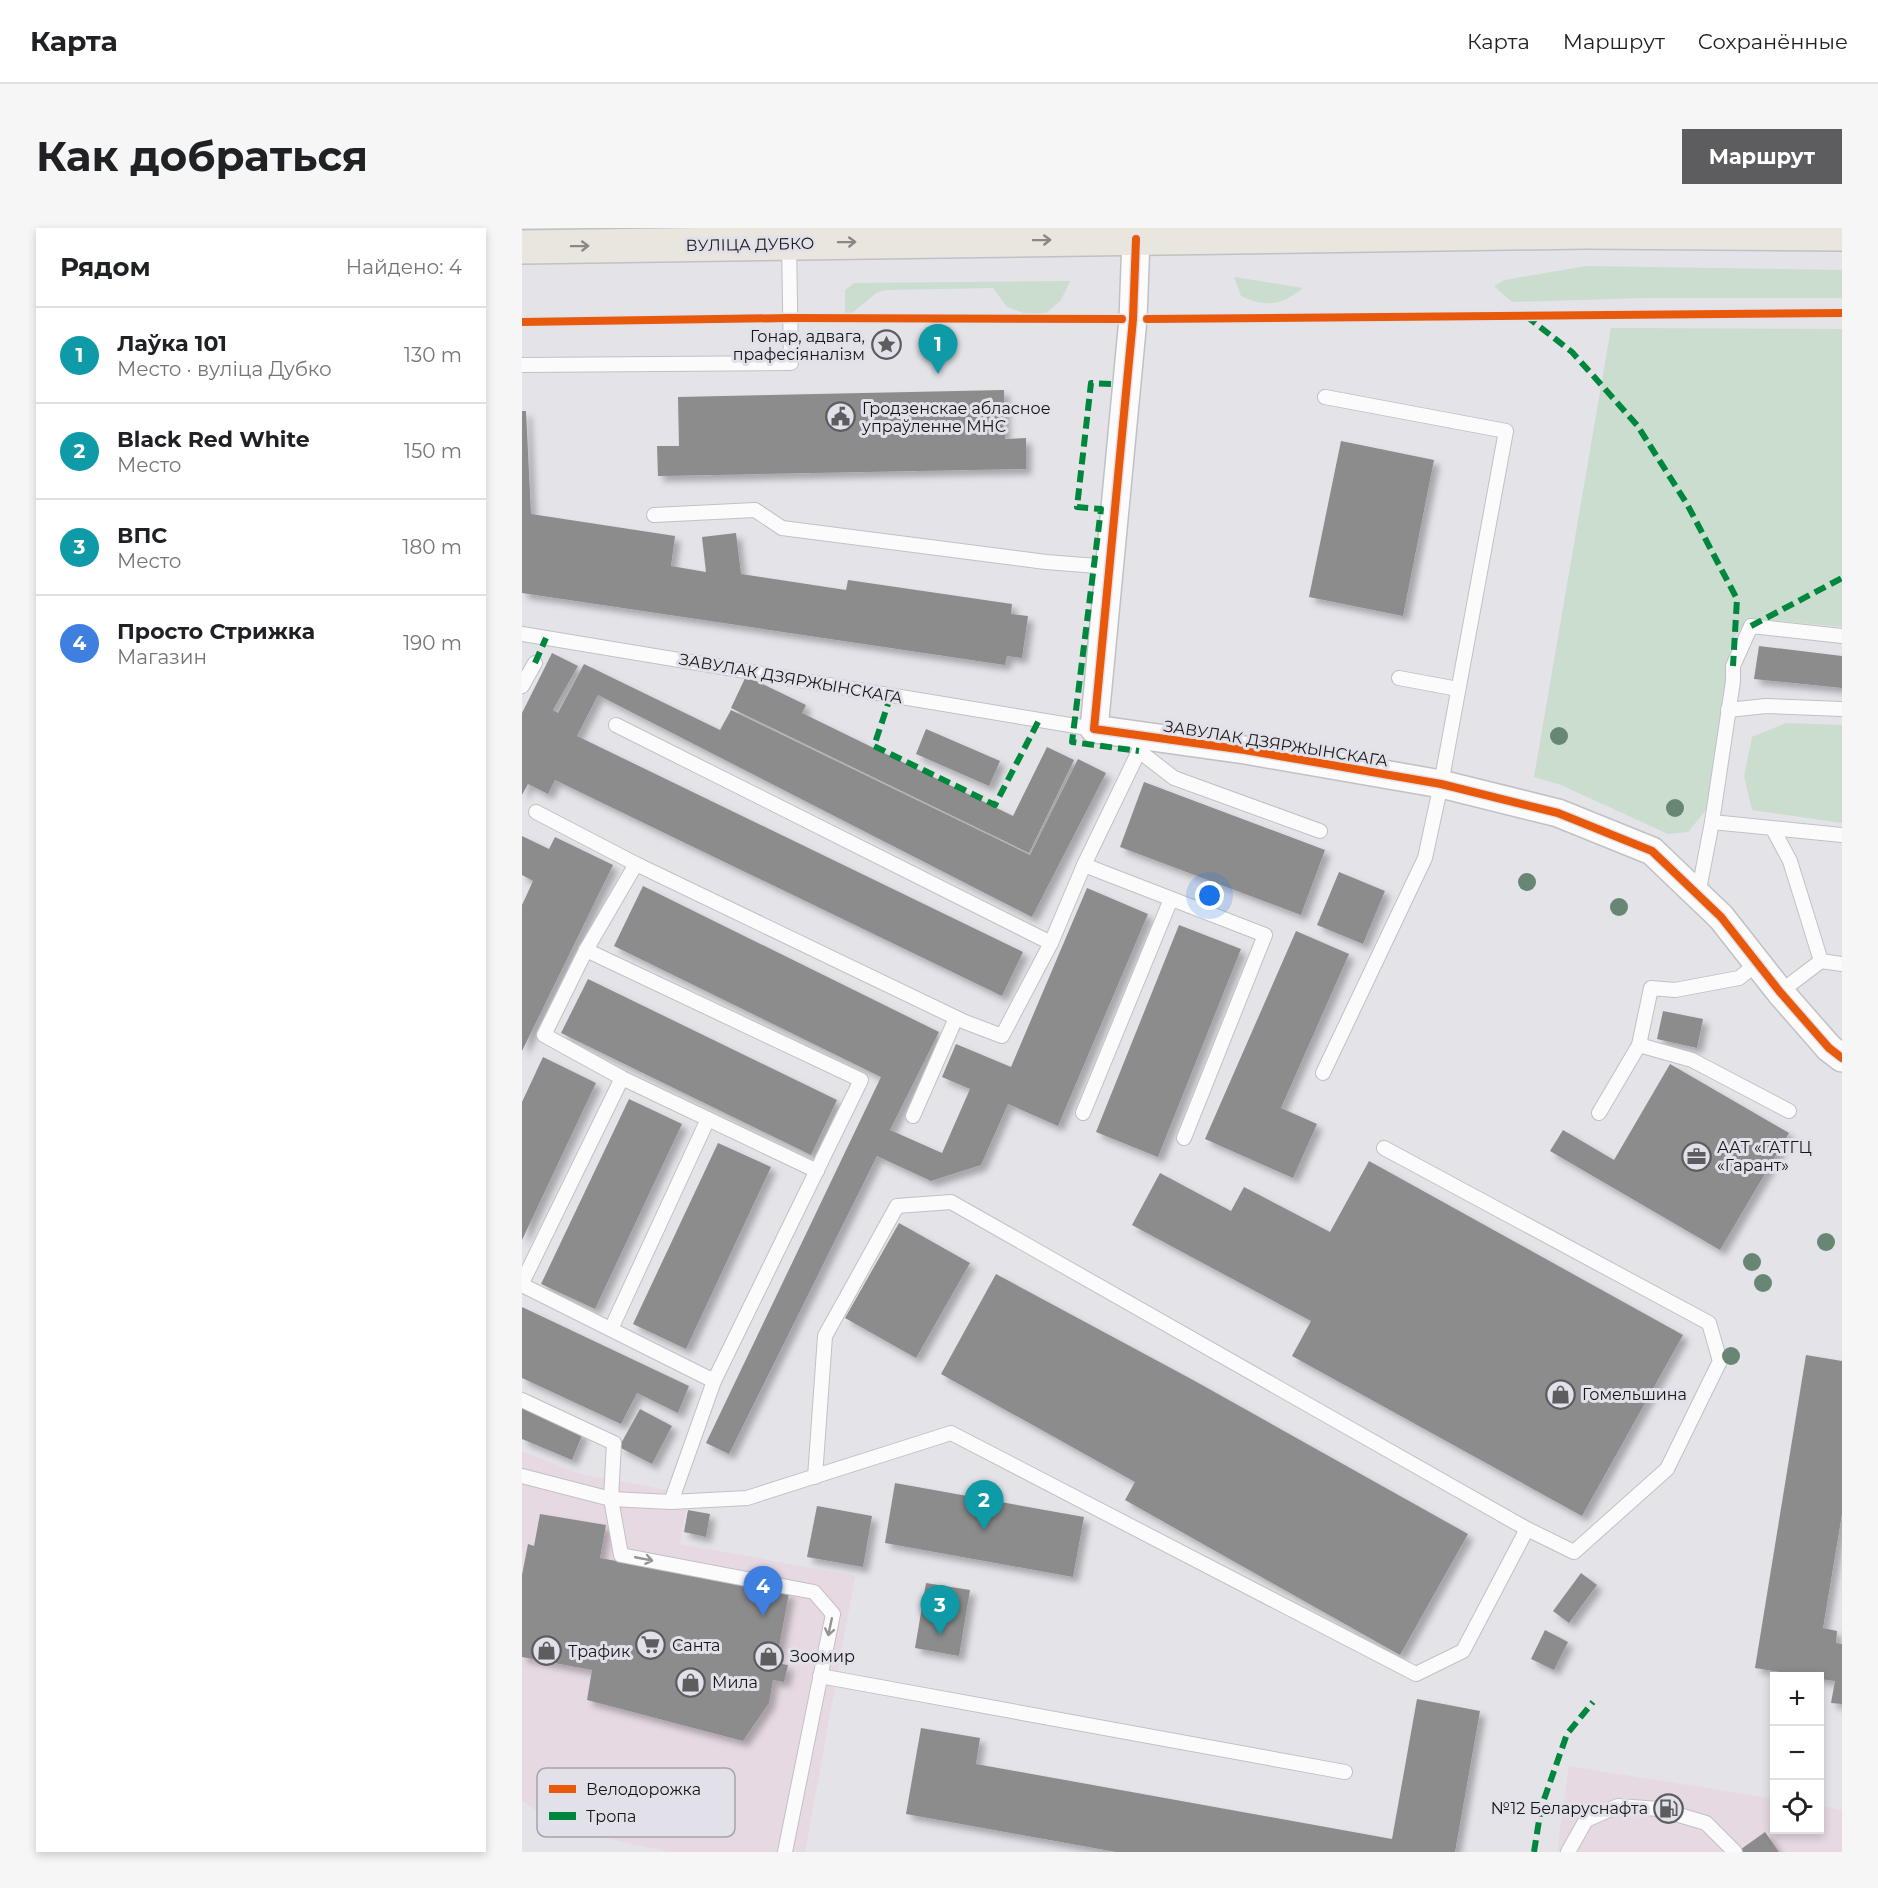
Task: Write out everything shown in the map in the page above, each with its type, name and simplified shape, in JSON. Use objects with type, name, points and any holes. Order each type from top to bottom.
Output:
[{"type":"main road","name":"ВУЛІЦА ДУБКО","points":[[522,247],[788,236],[1586,232],[1842,234]]},
{"type":"street","points":[[1094,729],[1133,319],[1136,234]]},
{"type":"street","name":"ЗАВУЛАК ДЗЯРЖЫНСКАГА","points":[[1094,729],[1141,743],[1267,754],[1441,784],[1558,813],[1652,851],[1721,917],[1780,992],[1829,1048],[1842,1058]]},
{"type":"lane","points":[[522,365],[791,363],[788,236]]},
{"type":"lane","points":[[1323,1073],[1425,858],[1441,784],[1506,431],[1325,398]]},
{"type":"lane","points":[[654,515],[755,510],[782,528],[1046,562],[1110,567]]},
{"type":"lane","points":[[1698,895],[1712,822],[1733,681],[1733,666],[1751,626],[1842,636]]},
{"type":"lane","name":"ЗАВУЛАК ДЗЯРЖЫНСКАГА","points":[[522,634],[1094,729]]},
{"type":"lane","points":[[522,686],[535,663]]},
{"type":"lane","points":[[1399,678],[1458,689]]},
{"type":"lane","points":[[1728,710],[1766,706],[1842,709]]},
{"type":"lane","points":[[616,726],[1051,943]]},
{"type":"lane","points":[[536,812],[636,864],[956,1018],[1002,1036],[1051,943],[1141,743],[1174,778],[1320,831]]},
{"type":"lane","points":[[1712,822],[1842,835]]},
{"type":"lane","points":[[1773,829],[1790,861],[1821,961]]},
{"type":"lane","points":[[636,864],[586,950],[544,1035],[622,1078],[817,1171]]},
{"type":"lane","points":[[1084,866],[1265,935],[1184,1138]]},
{"type":"lane","points":[[1083,1113],[1171,899]]},
{"type":"lane","points":[[586,950],[861,1080],[714,1381],[671,1502]]},
{"type":"lane","points":[[1780,992],[1821,961],[1842,964]]},
{"type":"lane","points":[[1599,1113],[1639,1045],[1651,988],[1675,990],[1738,978],[1758,963]]},
{"type":"lane","points":[[913,1116],[956,1018]]},
{"type":"lane","points":[[1639,1045],[1692,1060],[1789,1111]]},
{"type":"lane","points":[[622,1078],[522,1284],[714,1381]]},
{"type":"lane","points":[[611,1329],[708,1119]]},
{"type":"lane","points":[[814,1477],[825,1336],[897,1206],[951,1202],[1527,1529],[1574,1552],[1667,1469],[1720,1360],[1709,1323],[1384,1148]]},
{"type":"lane","points":[[522,1400],[614,1443],[611,1499],[621,1555],[814,1592],[832,1614],[785,1852]]},
{"type":"lane","points":[[522,1476],[611,1499],[671,1502],[747,1498],[951,1433],[1416,1674],[1463,1651],[1527,1529]]},
{"type":"lane","points":[[820,1676],[1345,1772]]},
{"type":"lane","points":[[1568,1852],[1586,1820],[1618,1806],[1659,1809],[1706,1823],[1735,1852]]},
{"type":"shaded area","points":[[522,1451],[580,1474],[689,1494],[680,1544],[855,1576],[805,1852],[670,1852],[600,1837],[735,1837],[735,1768],[537,1768],[537,1811],[522,1801]]},
{"type":"shaded area","name":"№12 Беларуснафта","points":[[1569,1766],[1770,1798],[1770,1834],[1824,1834],[1824,1807],[1842,1810],[1842,1852],[1557,1852]]},
{"type":"green space","points":[[1586,266],[1842,270],[1842,298],[1641,298],[1512,302],[1494,286],[1505,280]]},
{"type":"green space","points":[[1234,277],[1303,288],[1281,301],[1259,302],[1241,296]]},
{"type":"green space","points":[[1070,281],[1061,300],[1046,313],[1029,315],[1007,307],[993,288],[885,290],[876,293],[851,314],[845,313],[845,290],[854,283]]},
{"type":"green space","points":[[1611,328],[1842,329],[1842,627],[1750,618],[1732,640],[1706,810],[1688,832],[1668,834],[1561,785],[1534,777]]},
{"type":"green space","points":[[1786,723],[1842,725],[1842,823],[1752,810],[1744,776],[1752,737]]},
{"type":"building","name":"Гродзенскае абласное упраўленне МНС","points":[[1004,390],[1005,439],[1026,438],[1026,469],[658,476],[657,446],[679,446],[678,397]]},
{"type":"building","points":[[522,411],[526,411],[531,514],[675,536],[671,566],[706,572],[702,537],[736,533],[741,574],[846,590],[848,580],[1012,604],[1011,614],[1028,616],[1022,658],[1007,656],[1005,665],[522,593]]},
{"type":"building","points":[[1341,441],[1434,460],[1403,616],[1309,597]]},
{"type":"building","points":[[1759,646],[1842,656],[1842,688],[1754,679]]},
{"type":"building","points":[[552,653],[578,666],[553,710],[558,713],[584,664],[720,730],[731,710],[1030,855],[1078,759],[1106,773],[1032,917],[598,695],[577,736],[1023,952],[1002,996],[555,780],[548,794],[528,784],[522,795],[522,713]]},
{"type":"building","points":[[746,676],[806,705],[802,713],[1013,816],[1047,747],[1074,760],[1029,853],[731,708]]},
{"type":"building","points":[[926,729],[1000,761],[989,786],[916,754]]},
{"type":"building","points":[[1144,782],[1325,850],[1301,915],[1120,847]]},
{"type":"building","points":[[522,836],[549,849],[555,837],[613,865],[522,1051],[522,905],[533,881],[522,875]]},
{"type":"building","points":[[1339,872],[1385,891],[1363,944],[1317,925]]},
{"type":"building","points":[[643,886],[939,1032],[890,1130],[942,1153],[970,1089],[942,1077],[956,1044],[1011,1067],[1087,888],[1148,914],[1058,1126],[1008,1104],[981,1165],[931,1181],[877,1156],[729,1454],[706,1443],[881,1077],[614,946]]},
{"type":"building","points":[[1179,925],[1241,949],[1158,1157],[1096,1132]]},
{"type":"building","points":[[1296,931],[1349,954],[1281,1108],[1317,1124],[1293,1178],[1205,1139]]},
{"type":"building","points":[[588,979],[837,1100],[811,1155],[561,1033]]},
{"type":"building","points":[[1663,1011],[1703,1019],[1697,1048],[1657,1039]]},
{"type":"building","points":[[543,1057],[596,1083],[522,1240],[522,1102]]},
{"type":"building","name":"ААТ «ГАТГЦ «Гарант»","points":[[1670,1064],[1789,1133],[1720,1250],[1550,1151],[1563,1130],[1614,1160]]},
{"type":"building","points":[[629,1099],[682,1124],[595,1309],[541,1284]]},
{"type":"building","points":[[718,1143],[771,1167],[686,1349],[633,1324]]},
{"type":"building","points":[[1369,1161],[1683,1335],[1582,1516],[1292,1356],[1311,1321],[1132,1225],[1160,1173],[1231,1211],[1244,1187],[1330,1232]]},
{"type":"building","points":[[899,1223],[970,1263],[916,1358],[845,1318]]},
{"type":"building","points":[[996,1274],[1193,1380],[1468,1534],[1400,1655],[1125,1500],[1135,1482],[941,1374]]},
{"type":"building","points":[[522,1307],[689,1386],[678,1413],[637,1393],[621,1424],[522,1378]]},
{"type":"building","points":[[1806,1355],[1842,1361],[1842,1514],[1823,1628],[1837,1631],[1836,1643],[1842,1644],[1842,1704],[1831,1703],[1835,1681],[1824,1680],[1824,1672],[1780,1672],[1755,1668]]},
{"type":"building","points":[[522,1407],[583,1433],[572,1460],[522,1439]]},
{"type":"building","points":[[640,1409],[672,1426],[652,1464],[619,1447]]},
{"type":"building","points":[[895,1483],[1084,1517],[1073,1577],[885,1543]]},
{"type":"building","points":[[817,1506],[872,1516],[863,1567],[807,1557]]},
{"type":"building","points":[[688,1510],[710,1514],[706,1537],[684,1532]]},
{"type":"building","name":"Санта","points":[[540,1514],[606,1525],[600,1558],[789,1593],[776,1663],[788,1665],[784,1682],[773,1680],[769,1703],[743,1741],[587,1700],[592,1670],[522,1657],[522,1575],[528,1544],[534,1546]]},
{"type":"building","points":[[1581,1573],[1597,1585],[1569,1623],[1553,1611]]},
{"type":"building","points":[[926,1583],[970,1590],[959,1656],[915,1648]]},
{"type":"building","points":[[1545,1630],[1568,1642],[1554,1670],[1531,1659]]},
{"type":"building","points":[[1417,1699],[1480,1711],[1455,1852],[1116,1852],[906,1814],[921,1728],[980,1738],[976,1764],[1392,1839]]},
{"type":"building","points":[[1765,1832],[1779,1852],[1737,1852]]},
{"type":"marked path","points":[[1526,316],[1572,352],[1637,425],[1687,504],[1737,599],[1733,666]]},
{"type":"marked path","points":[[1111,384],[1091,383],[1077,507],[1101,509],[1072,742],[1139,751]]},
{"type":"marked path","points":[[1751,626],[1842,578]]},
{"type":"marked path","points":[[535,663],[546,638]]},
{"type":"marked path","points":[[891,695],[874,746],[995,805],[1039,720]]},
{"type":"marked path","points":[[1534,1852],[1541,1808],[1567,1734],[1593,1702]]},
{"type":"cycle path","points":[[1136,239],[1133,319],[1094,729],[1245,750],[1441,784],[1558,813],[1652,851],[1721,917],[1780,992],[1829,1048],[1842,1058]]},
{"type":"cycle path","points":[[1147,319],[1842,313]]},
{"type":"cycle path","points":[[522,322],[789,318],[1122,319]]},
{"type":"place","name":"Гонар, адвага, прафесіяналізм","points":[[886,345]]},
{"type":"place","name":"Лаўка 101","points":[[938,374]]},
{"type":"place","name":"Гродзенскае абласное упраўленне МНС","points":[[841,417]]},
{"type":"place","name":"ААТ «ГАТГЦ «Гарант»","points":[[1696,1156]]},
{"type":"place","name":"Гомельшина","points":[[1561,1394]]},
{"type":"place","name":"Black Red White","points":[[984,1530]]},
{"type":"place","name":"Просто Стрижка","points":[[763,1616]]},
{"type":"place","name":"ВПС","points":[[940,1635]]},
{"type":"place","name":"Санта","points":[[651,1645]]},
{"type":"place","name":"Трафик","points":[[547,1651]]},
{"type":"place","name":"Зоомир","points":[[769,1656]]},
{"type":"place","name":"Мила","points":[[691,1682]]},
{"type":"place","name":"№12 Беларуснафта","points":[[1669,1808]]}]
